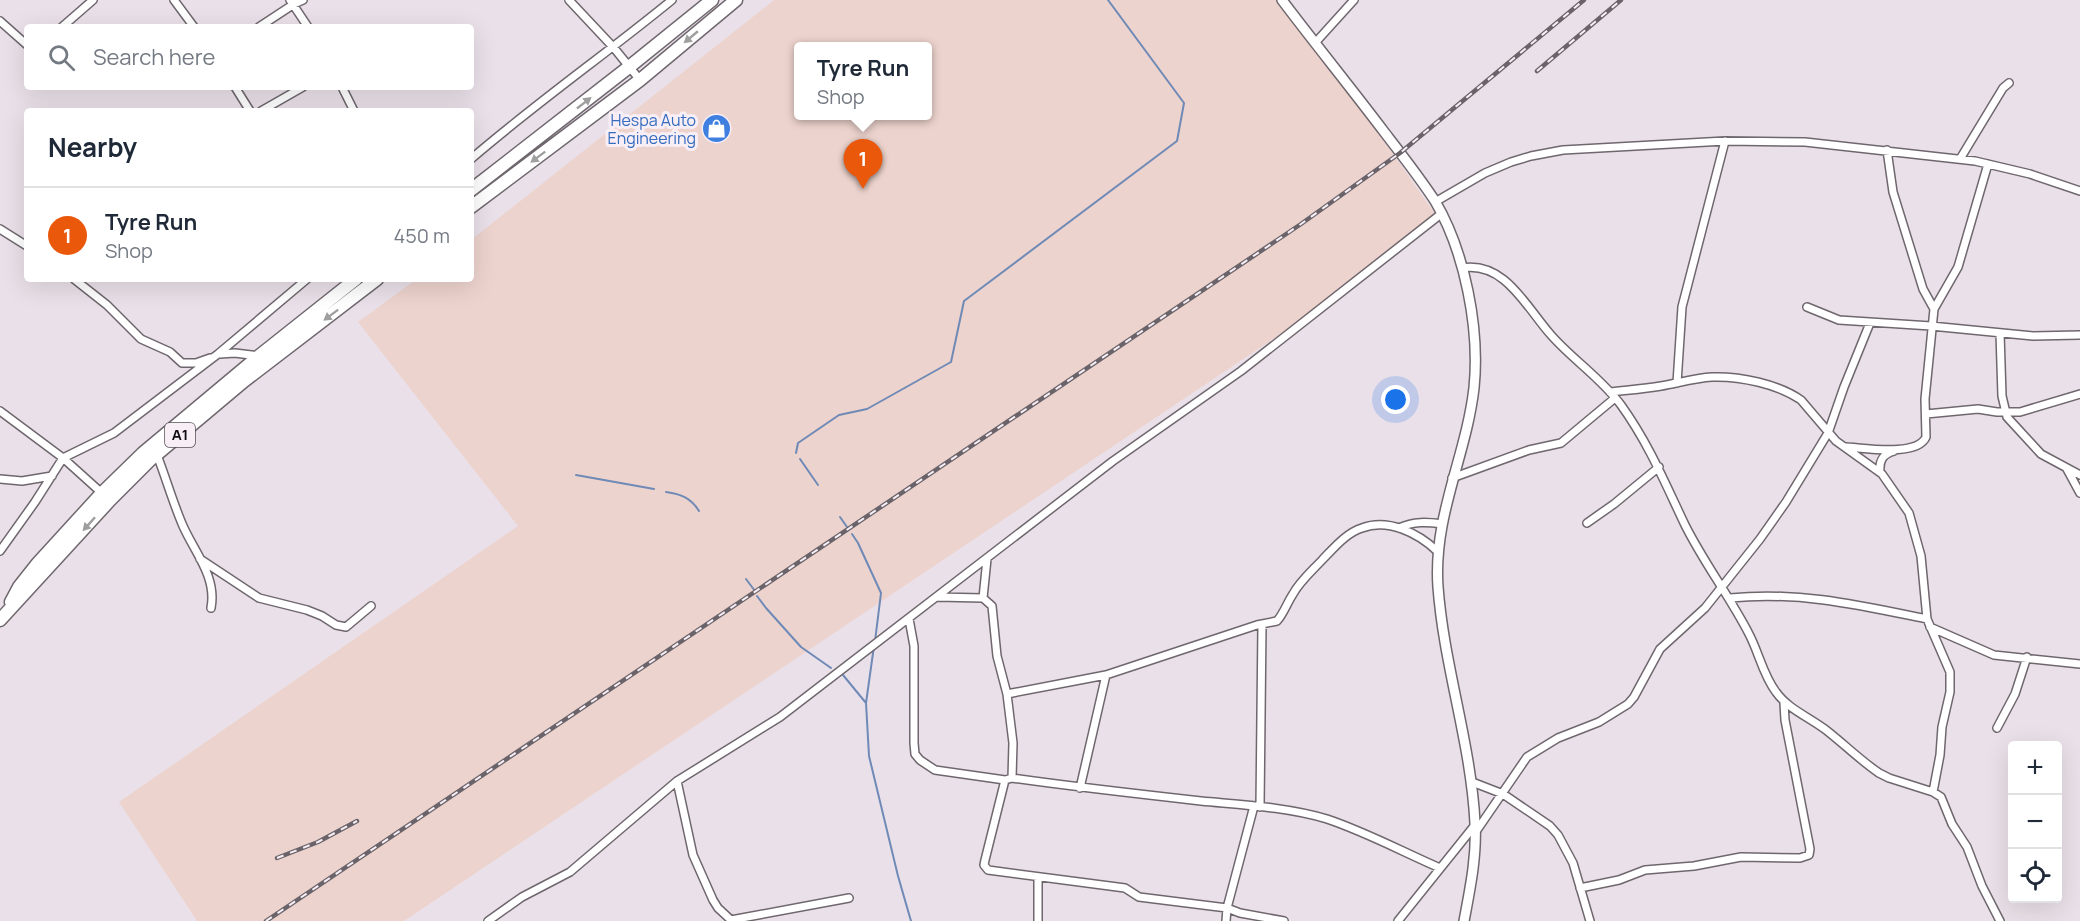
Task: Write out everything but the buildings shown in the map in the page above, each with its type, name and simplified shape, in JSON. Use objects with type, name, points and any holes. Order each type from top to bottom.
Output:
[{"type":"highway","points":[[474,188],[712,0]]},
{"type":"highway","points":[[474,205],[640,80],[736,0]]},
{"type":"highway","name":"A1","points":[[2,617],[29,590],[143,453],[352,282]]},
{"type":"highway","name":"A1","points":[[106,497],[244,381],[374,282]]},
{"type":"street","points":[[65,24],[93,0]]},
{"type":"street","points":[[174,0],[192,24]]},
{"type":"street","points":[[263,24],[292,2],[303,0]]},
{"type":"street","points":[[569,0],[640,80]]},
{"type":"street","points":[[474,156],[517,120],[614,48],[672,0]]},
{"type":"street","points":[[1281,0],[1347,82],[1435,202],[1462,268],[1472,310],[1475,362],[1470,412],[1452,478],[1437,551],[1438,588],[1472,782],[1475,829],[1472,877],[1464,921]]},
{"type":"street","points":[[1315,43],[1354,0]]},
{"type":"street","points":[[292,2],[306,24]]},
{"type":"street","points":[[0,21],[24,42]]},
{"type":"street","points":[[1960,159],[2008,83]]},
{"type":"street","points":[[237,90],[248,108]]},
{"type":"street","points":[[266,108],[298,90]]},
{"type":"street","points":[[344,90],[352,108]]},
{"type":"street","points":[[1435,202],[1485,173],[1531,156],[1563,150],[1725,141],[1805,142],[1960,159],[2030,174],[2080,191]]},
{"type":"street","points":[[1677,383],[1682,307],[1725,141]]},
{"type":"street","points":[[1887,150],[1893,192],[1923,289],[1934,309]]},
{"type":"street","points":[[1843,447],[1899,449],[1914,447],[1924,442],[1934,309],[1958,267],[1988,164]]},
{"type":"street","points":[[488,921],[522,897],[570,872],[676,782],[780,717],[1113,461],[1241,371],[1441,214]]},
{"type":"street","points":[[0,229],[24,244]]},
{"type":"street","points":[[1462,268],[1483,268],[1502,278],[1551,334],[1613,395],[1659,467],[1685,525],[1710,570],[1730,598],[1751,637],[1769,682],[1784,703],[1824,728],[1879,773],[1941,797],[1952,824],[1967,847],[1982,886],[2000,921]]},
{"type":"street","points":[[78,282],[107,305],[141,339],[170,352],[182,363],[196,363],[218,354],[235,353],[259,356]]},
{"type":"street","points":[[0,551],[63,458],[114,433],[218,354],[303,282]]},
{"type":"street","points":[[1807,307],[1824,316],[1839,320],[2033,336],[2080,335]]},
{"type":"street","points":[[1398,921],[1503,794],[1519,766],[1527,757],[1558,738],[1599,722],[1628,704],[1634,698],[1660,649],[1705,608],[1723,587],[1786,502],[1828,433],[1870,323]]},
{"type":"street","points":[[2000,333],[2002,396],[2005,412],[2011,423],[2041,454],[2080,475]]},
{"type":"street","points":[[1452,478],[1530,450],[1556,445],[1613,395],[1720,377],[1773,387],[1794,395],[1843,447],[1880,472],[1895,490],[1909,513],[1916,532],[1929,623],[1951,679],[1933,792]]},
{"type":"street","points":[[1926,414],[1978,409],[2020,412],[2080,394]]},
{"type":"street","points":[[0,411],[63,458],[106,497]]},
{"type":"street","points":[[1880,472],[1883,456],[1899,449]]},
{"type":"street","points":[[157,455],[183,526],[211,581],[213,597],[211,608]]},
{"type":"street","points":[[1587,523],[1659,467]]},
{"type":"street","points":[[2067,469],[2080,493]]},
{"type":"street","points":[[0,479],[22,481],[52,476]]},
{"type":"street","points":[[1400,528],[1421,522],[1442,524]]},
{"type":"street","points":[[1006,694],[1106,675],[1276,621],[1292,594],[1342,540],[1362,528],[1379,525],[1400,528],[1419,536],[1437,551]]},
{"type":"street","points":[[983,598],[987,558]]},
{"type":"street","points":[[200,559],[259,598],[307,610],[336,625],[346,627],[371,606]]},
{"type":"street","points":[[1730,598],[1763,595],[1803,596],[1874,608],[1929,623],[1994,655],[2080,664]]},
{"type":"street","points":[[937,597],[983,598],[992,606],[1012,743],[1008,779],[984,865],[991,871],[1125,888],[1139,897],[1227,908],[1240,913],[1284,921]]},
{"type":"street","points":[[909,619],[914,646],[915,754],[925,765],[935,770],[1257,807],[1326,819],[1440,868]]},
{"type":"street","points":[[1226,921],[1227,908],[1257,807],[1262,624]]},
{"type":"street","points":[[1997,728],[2015,693],[2027,657]]},
{"type":"street","points":[[1080,788],[1106,675]]},
{"type":"street","points":[[1580,888],[1619,880],[1645,870],[1694,866],[1741,857],[1800,858],[1809,855],[1810,849],[1785,720],[1784,703]]},
{"type":"street","points":[[676,782],[693,855],[713,900],[718,908],[732,920],[849,898]]},
{"type":"street","points":[[1472,782],[1503,794],[1550,826],[1558,835],[1569,854],[1590,921]]},
{"type":"street","points":[[1038,877],[1038,921]]},
{"type":"shaded area","points":[[774,0],[1277,0],[1366,115],[1435,214],[1288,329],[404,921],[197,921],[119,802],[518,526],[358,322],[413,282],[474,282],[474,238]]},
{"type":"waterway","points":[[796,453],[798,443],[839,415],[867,409],[951,362],[964,301],[1177,141],[1184,103],[1108,0]]},
{"type":"waterway","points":[[800,459],[818,485]]},
{"type":"waterway","points":[[576,475],[654,489]]},
{"type":"waterway","points":[[666,492],[685,497],[699,511]]},
{"type":"waterway","points":[[840,517],[847,527]]},
{"type":"waterway","points":[[852,534],[881,593],[875,641]]},
{"type":"waterway","points":[[746,579],[755,591]]},
{"type":"waterway","points":[[757,596],[801,647],[831,668]]},
{"type":"waterway","points":[[874,646],[866,703],[869,756],[911,921]]},
{"type":"waterway","points":[[843,675],[866,703]]},
{"type":"railway","points":[[266,921],[1301,224],[1400,153],[1584,0]]},
{"type":"railway","points":[[1537,71],[1621,0]]},
{"type":"railway","points":[[277,858],[318,842],[357,821]]},
{"type":"place","name":"Hespa Auto Engineering","points":[[717,129]]},
{"type":"place","name":"Tyre Run","points":[[863,189]]}]
